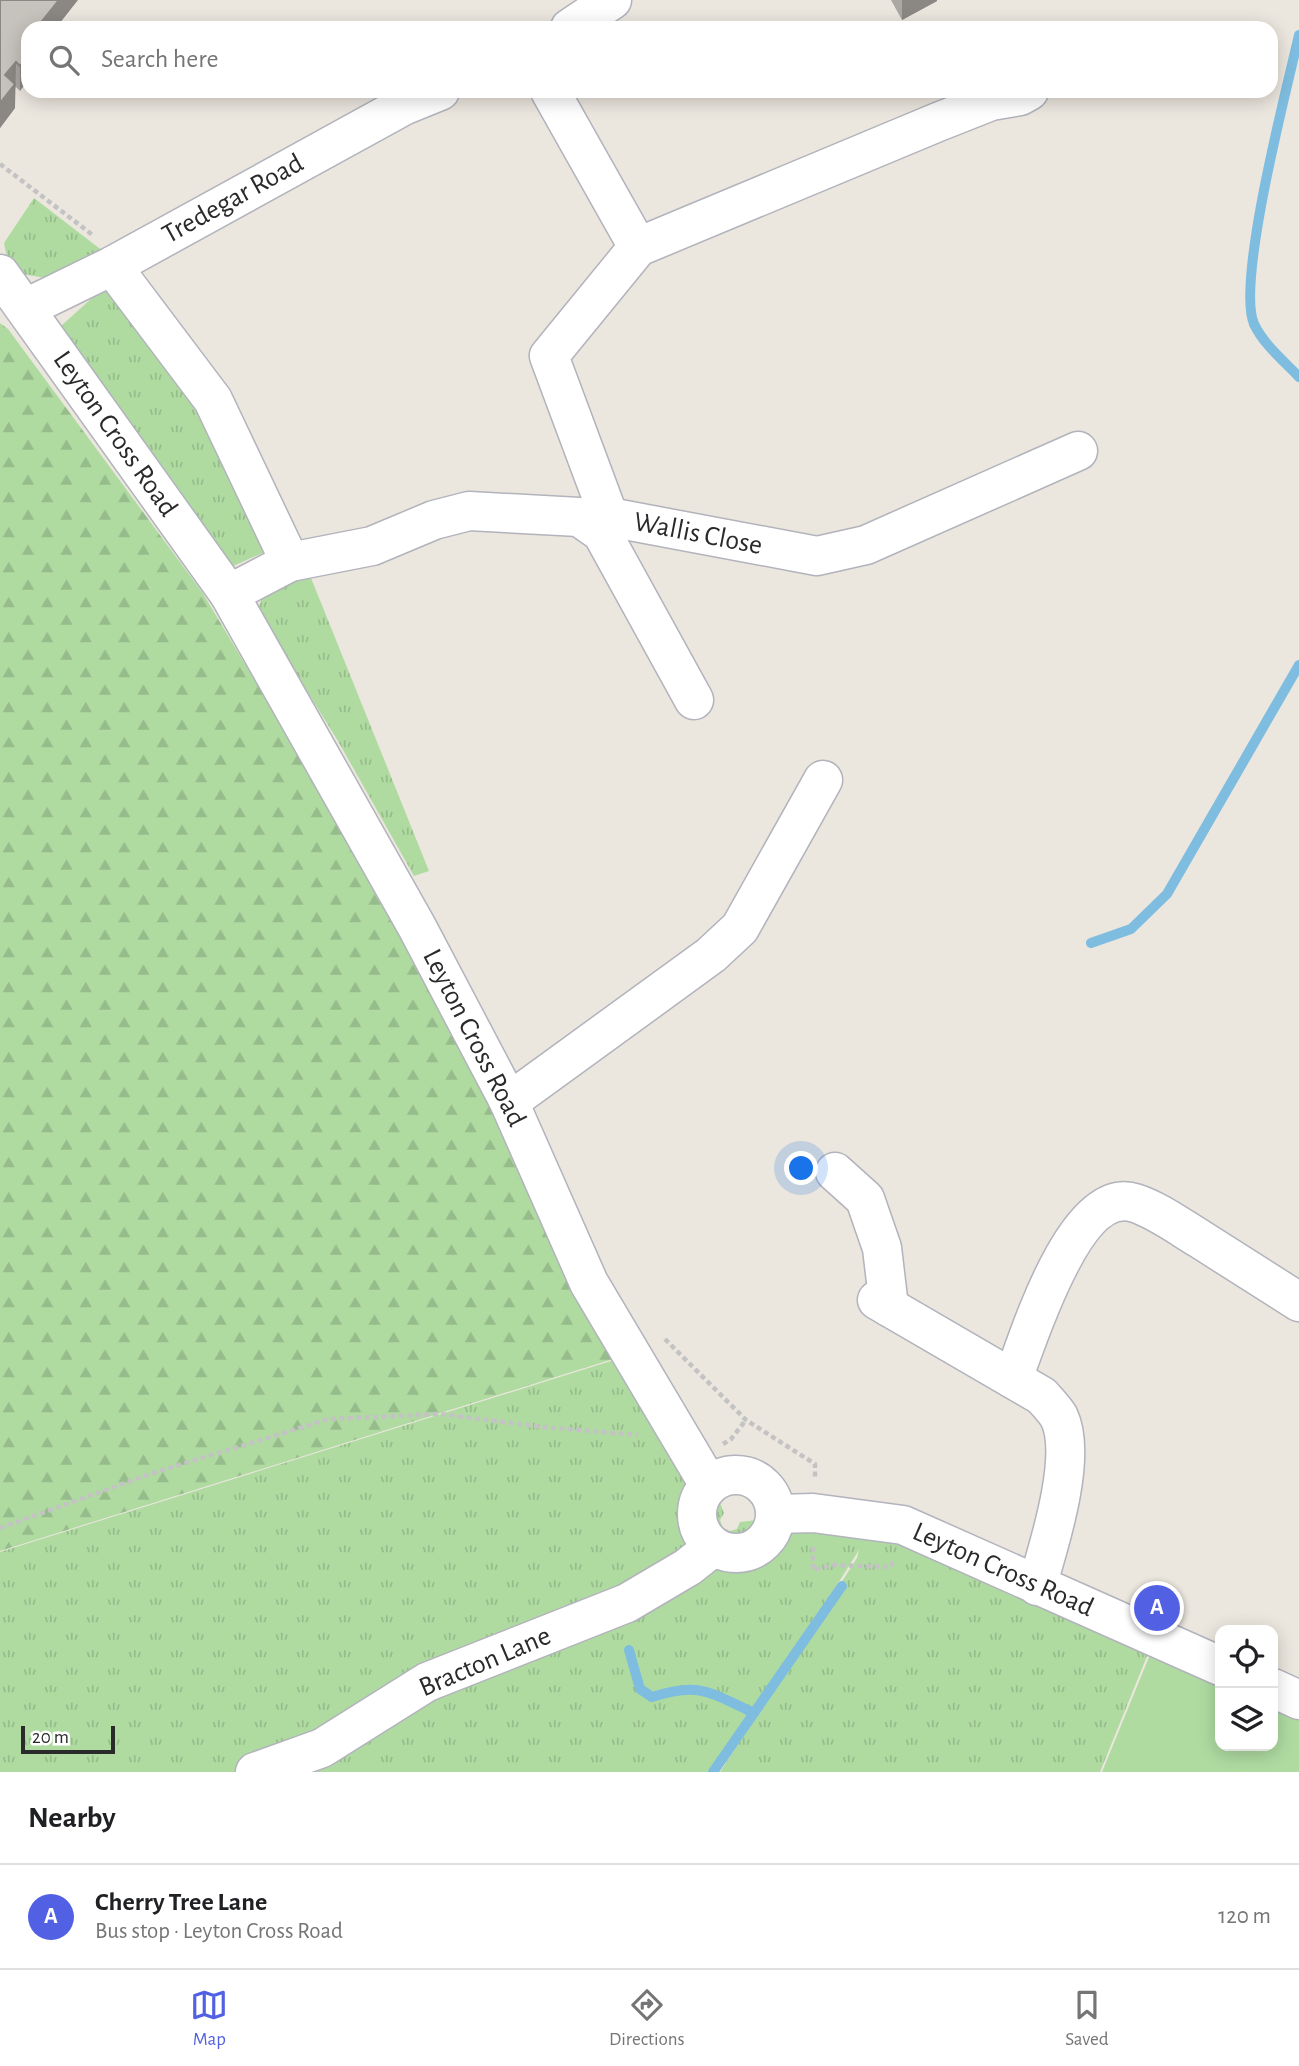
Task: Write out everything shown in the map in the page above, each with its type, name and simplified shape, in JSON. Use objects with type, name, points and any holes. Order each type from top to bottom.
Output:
[{"type":"street","points":[[580,21],[612,0]]},
{"type":"street","name":"Tredegar Road","points":[[26,308],[115,263],[403,106],[423,98]]},
{"type":"street","points":[[554,98],[638,247]]},
{"type":"street","name":"Wallis Close","points":[[1008,98],[991,101],[938,122],[638,247],[549,356],[608,517],[817,556],[866,544],[1078,451]]},
{"type":"street","points":[[115,263],[213,400],[290,562]]},
{"type":"street","name":"Leyton Cross Road","points":[[0,274],[229,594],[417,927],[509,1102],[589,1283],[709,1485]]},
{"type":"street","points":[[229,594],[290,562],[372,546],[434,520],[469,511],[579,517],[602,533],[694,700]]},
{"type":"street","points":[[509,1102],[711,955],[740,928],[824,780]]},
{"type":"street","points":[[835,1172],[865,1199],[882,1248],[883,1303],[1041,1396],[1059,1418],[1065,1461],[1057,1518],[1037,1586]]},
{"type":"street","points":[[1013,1379],[1048,1288],[1080,1228],[1109,1204],[1133,1202],[1178,1225],[1299,1302]]},
{"type":"street","points":[[732,1475],[754,1478],[795,1514],[753,1549],[733,1555],[712,1548],[703,1536],[698,1519],[699,1502],[709,1485],[732,1475]]},
{"type":"street","name":"Leyton Cross Road","points":[[795,1514],[902,1524],[1215,1664]]},
{"type":"street","name":"Bracton Lane","points":[[256,1772],[322,1748],[427,1682],[627,1603],[688,1567],[712,1548]]},
{"type":"street","points":[[1278,1690],[1299,1700]]},
{"type":"path","points":[[0,164],[109,247],[115,263]]},
{"type":"path","points":[[631,1355],[663,1337],[746,1420],[816,1464],[795,1514],[813,1570],[833,1566],[891,1567],[902,1524]]},
{"type":"path","points":[[0,1528],[150,1474],[329,1419],[440,1414],[544,1427],[644,1435]]},
{"type":"green space","points":[[34,198],[108,255],[52,279],[22,274],[6,253],[4,243]]},
{"type":"green space","points":[[109,289],[220,440],[269,550],[231,567],[61,326],[101,290]]},
{"type":"green space","points":[[0,323],[8,329],[202,592],[405,932],[629,1354],[0,1551]]},
{"type":"green space","points":[[309,573],[429,871],[414,876],[338,741],[257,611],[265,592]]},
{"type":"green space","points":[[630,1355],[713,1485],[724,1513],[720,1520],[723,1528],[730,1531],[737,1529],[740,1522],[813,1514],[872,1521],[1154,1639],[1100,1772],[720,1772],[857,1558],[859,1550],[719,1772],[0,1772],[0,1552]]},
{"type":"green space","points":[[1156,1640],[1215,1666],[1215,1751],[1278,1751],[1278,1692],[1299,1702],[1299,1772],[1102,1772]]},
{"type":"building","points":[[0,0],[59,0],[42,21],[21,21],[21,65],[16,62],[5,75],[15,84],[0,103]]},
{"type":"waterway","points":[[1299,35],[1265,184],[1257,228],[1250,302],[1258,332],[1299,377]]},
{"type":"waterway","points":[[1091,943],[1131,929],[1167,894],[1299,665]]},
{"type":"waterway","points":[[713,1772],[842,1586]]},
{"type":"waterway","points":[[629,1650],[640,1689],[652,1697],[669,1692],[694,1690],[715,1695],[754,1713]]},
{"type":"place","name":"Cherry Tree Lane","points":[[1157,1608]]}]
